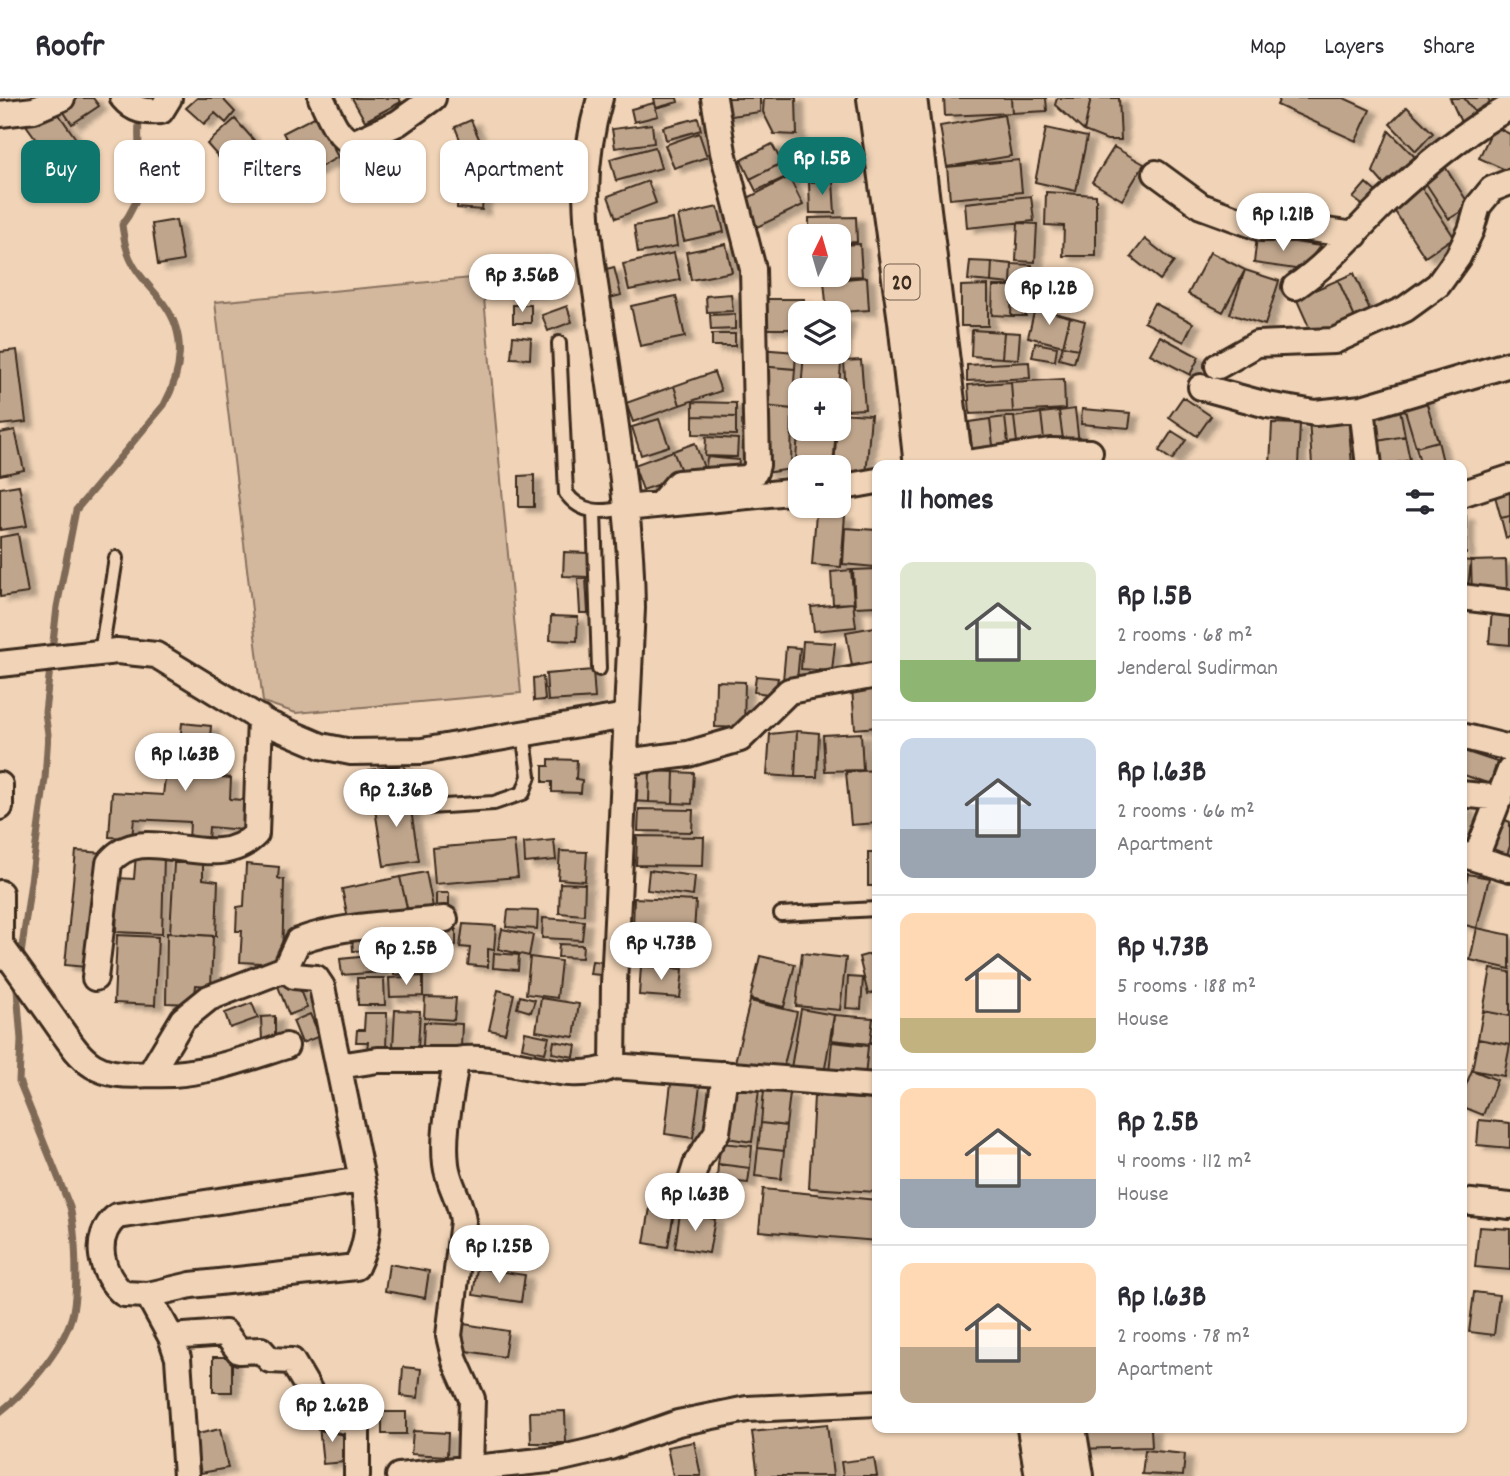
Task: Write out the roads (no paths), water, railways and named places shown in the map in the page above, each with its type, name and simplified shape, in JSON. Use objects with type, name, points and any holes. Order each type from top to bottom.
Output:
[{"type":"highway","name":"20","points":[[877,98],[908,321],[923,460]]},
{"type":"highway","name":"20","points":[[907,98],[952,460]]},
{"type":"highway","points":[[1038,1433],[1045,1476]]},
{"type":"highway","points":[[1067,1433],[1074,1476]]},
{"type":"street","points":[[0,114],[34,110],[62,98]]},
{"type":"street","points":[[134,106],[161,111],[169,98]]},
{"type":"street","points":[[321,98],[338,131],[345,141],[353,144],[398,124],[433,98]]},
{"type":"street","points":[[660,505],[678,482],[747,478],[755,472],[757,465],[753,387],[753,269],[723,152],[714,98]]},
{"type":"street","points":[[598,99],[586,156],[586,228],[631,551],[632,608],[613,1066]]},
{"type":"street","points":[[1295,288],[1318,271],[1420,172],[1510,107]]},
{"type":"street","points":[[1156,173],[1200,206],[1261,228],[1304,228],[1355,235]]},
{"type":"street","points":[[1218,366],[1257,344],[1334,341],[1405,309],[1438,285],[1458,257],[1471,230],[1478,206],[1492,189],[1510,182]]},
{"type":"street","points":[[1201,387],[1296,412],[1362,408],[1510,364]]},
{"type":"street","points":[[1362,408],[1368,460]]},
{"type":"street","points":[[988,460],[1051,451],[1090,452]]},
{"type":"street","points":[[1467,492],[1510,478]]},
{"type":"street","points":[[851,486],[872,482]]},
{"type":"street","points":[[625,508],[788,492]]},
{"type":"street","points":[[1467,598],[1510,603]]},
{"type":"street","points":[[0,664],[101,653],[139,651],[156,655],[260,718],[321,746],[351,752],[422,751],[626,716]]},
{"type":"street","points":[[624,762],[688,754],[729,743],[740,739],[789,691],[872,676]]},
{"type":"street","points":[[95,978],[109,863],[116,854],[135,846],[161,845],[204,854],[225,851],[246,844],[256,834],[260,718]]},
{"type":"street","points":[[1467,737],[1510,748]]},
{"type":"street","points":[[1510,770],[1500,798],[1469,856],[1510,869]]},
{"type":"street","points":[[0,785],[0,807]]},
{"type":"street","points":[[1467,795],[1500,798]]},
{"type":"street","points":[[0,893],[1,952],[80,1057],[109,1073],[177,1076],[200,1072],[286,1046]]},
{"type":"street","points":[[150,1074],[183,1019],[209,998],[285,969],[298,941],[314,935],[444,919]]},
{"type":"street","points":[[285,969],[294,976],[320,981],[339,1066],[362,1180],[370,1221],[367,1246],[356,1267],[191,1285],[148,1295],[124,1294],[106,1276],[101,1241],[106,1225],[117,1216],[362,1180]]},
{"type":"street","points":[[339,1066],[378,1060],[496,1061],[587,1074],[613,1066],[872,1086]]},
{"type":"street","points":[[456,1060],[445,1152],[448,1180],[462,1210],[463,1221],[449,1336],[455,1361],[472,1399],[470,1468]]},
{"type":"street","points":[[690,1184],[697,1162],[716,1132],[725,1074]]},
{"type":"street","points":[[1467,1202],[1510,1206]]},
{"type":"street","points":[[148,1295],[171,1337],[178,1358],[186,1476]]},
{"type":"street","points":[[171,1337],[225,1333],[239,1351],[261,1350],[270,1360],[292,1361],[325,1417],[355,1423],[357,1476]]},
{"type":"street","points":[[405,1475],[589,1453],[678,1423],[747,1409],[872,1403]]},
{"type":"lane","points":[[559,343],[566,493],[575,506],[594,511],[625,508]]},
{"type":"lane","points":[[594,511],[599,669]]},
{"type":"lane","points":[[101,653],[116,558]]},
{"type":"lane","points":[[428,807],[494,803],[523,793],[530,776],[523,732]]},
{"type":"lane","points":[[781,914],[872,909]]},
{"type":"waterway","points":[[20,962],[45,779],[48,734],[45,712],[57,607],[76,510],[164,405],[178,367],[179,341],[176,328],[160,299],[134,266],[127,251],[122,225],[132,210],[140,183],[140,113]]},
{"type":"waterway","points":[[0,1412],[21,1394],[59,1344],[74,1308],[76,1279],[70,1207],[19,1081],[21,1040],[16,977]]}]
